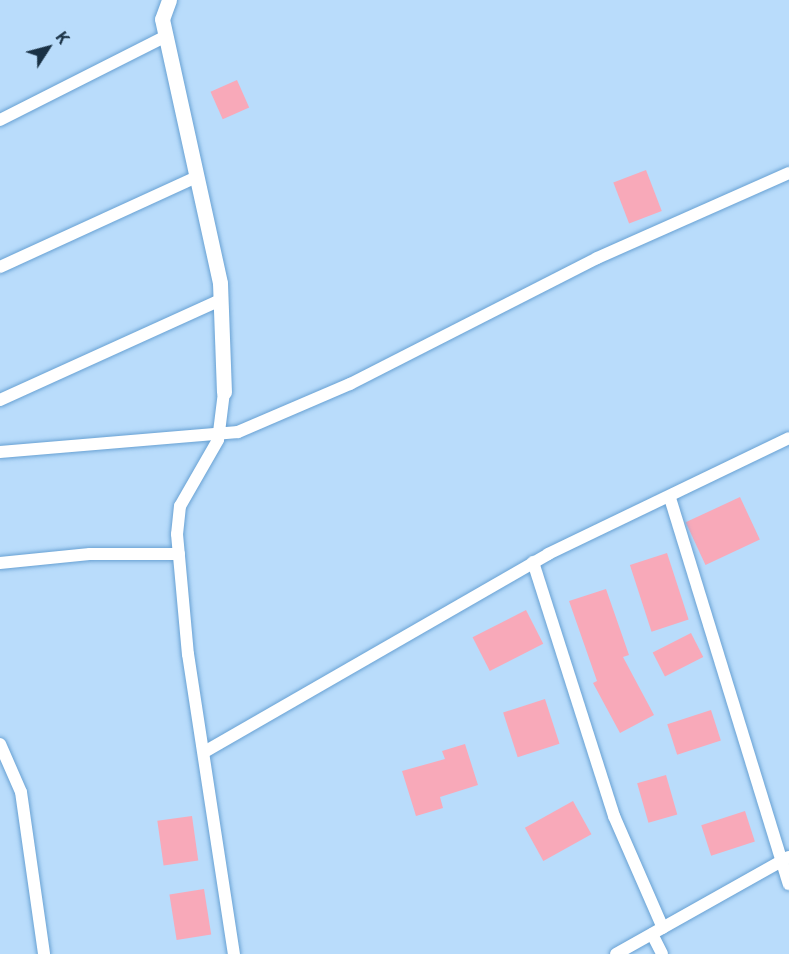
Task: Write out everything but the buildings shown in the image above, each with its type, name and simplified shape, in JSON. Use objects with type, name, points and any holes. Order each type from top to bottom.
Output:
[{"type":"street","points":[[169,0],[162,19],[197,177],[220,300],[224,392],[219,431],[180,506],[179,554],[188,654],[206,751],[231,953]]},
{"type":"street","points":[[0,120],[166,36]]},
{"type":"street","points":[[0,452],[219,431],[238,432],[350,384],[597,258],[789,173]]},
{"type":"street","points":[[0,267],[197,177]]},
{"type":"street","points":[[0,400],[220,300]]},
{"type":"street","points":[[206,751],[533,562],[670,498],[789,438]]},
{"type":"street","points":[[670,498],[784,860],[789,884]]},
{"type":"street","points":[[0,563],[90,554],[179,554]]},
{"type":"street","points":[[533,562],[614,816],[657,931],[662,954]]},
{"type":"street","points":[[0,744],[21,792],[44,954]]},
{"type":"street","points":[[616,954],[784,860]]}]
